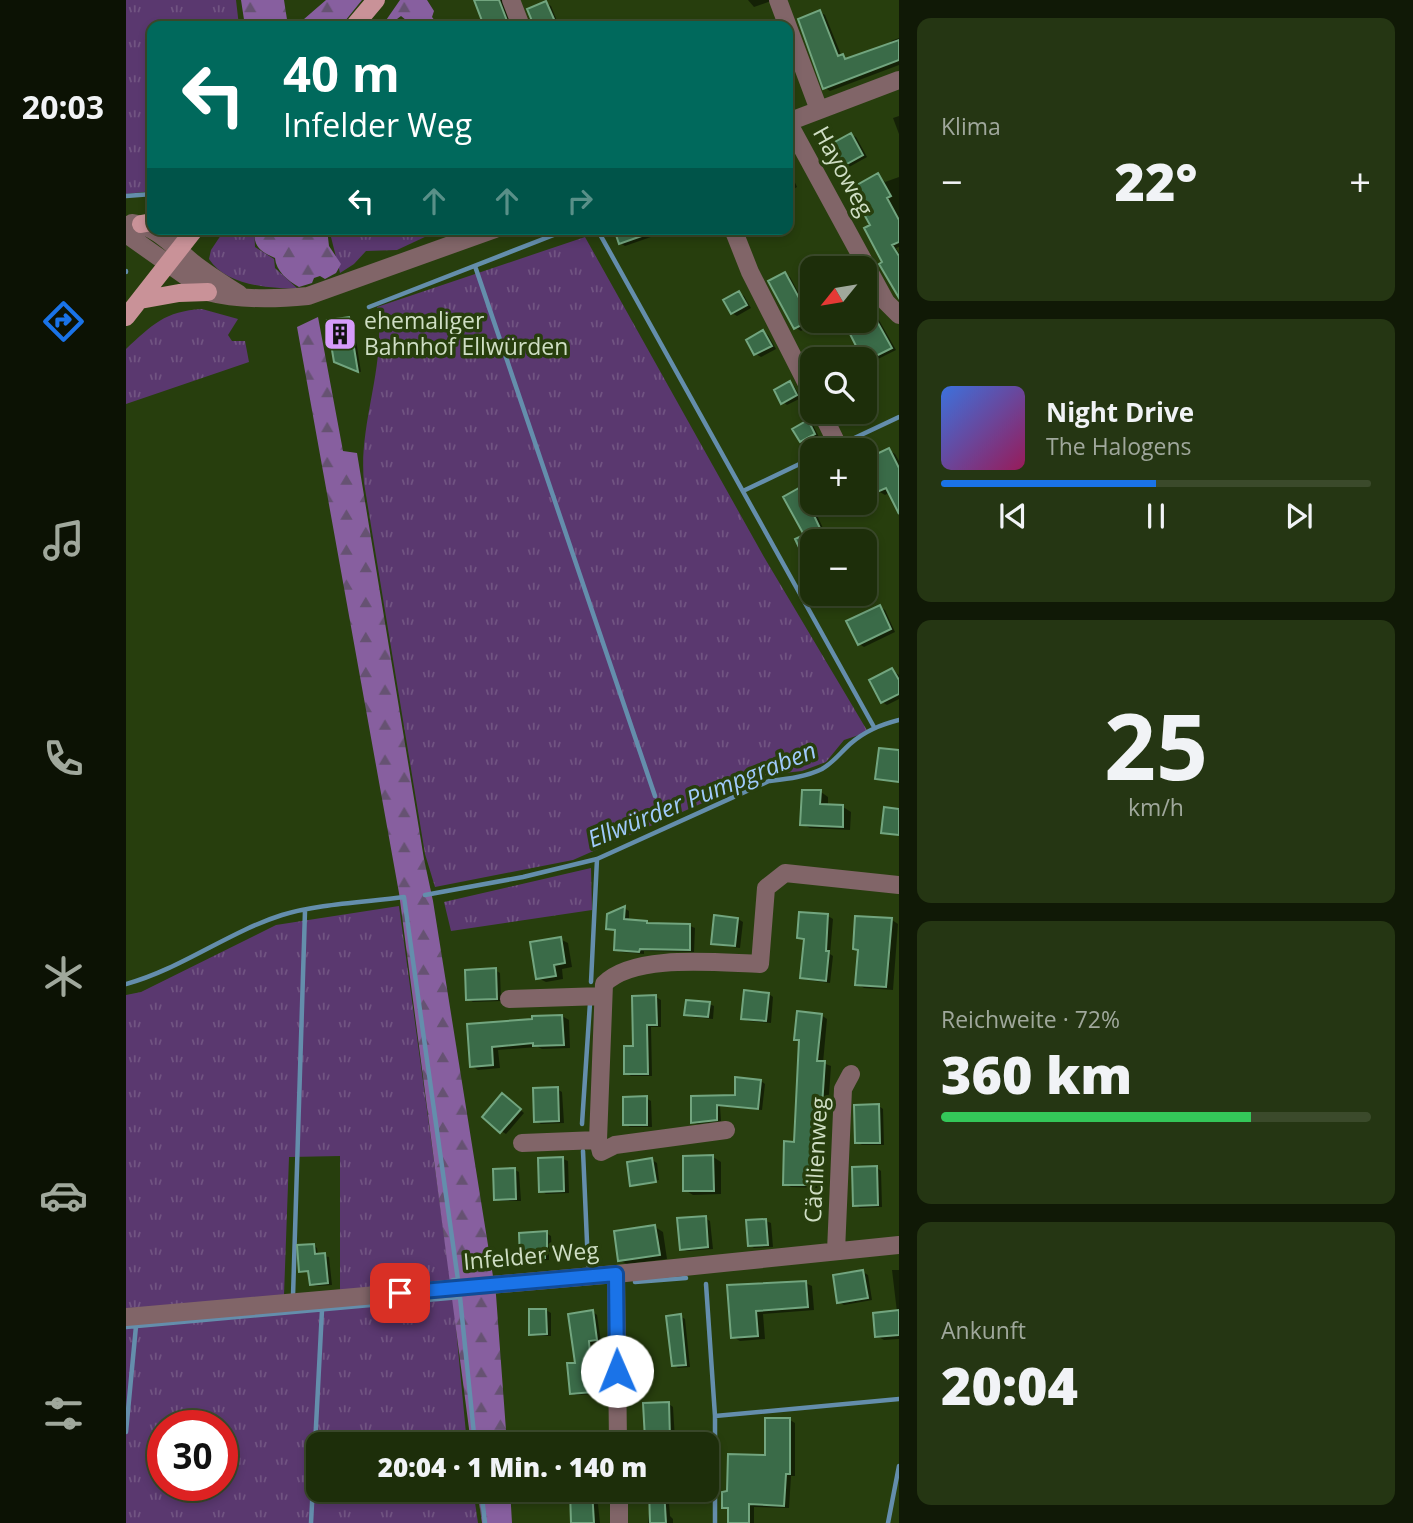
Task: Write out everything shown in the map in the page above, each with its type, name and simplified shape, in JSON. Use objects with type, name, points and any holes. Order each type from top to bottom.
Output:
[{"type":"main road","points":[[358,21],[376,0]]},
{"type":"main road","points":[[126,317],[190,235]]},
{"type":"main road","points":[[140,300],[179,293],[208,292]]},
{"type":"street","points":[[511,0],[519,21]]},
{"type":"street","points":[[778,0],[786,21]]},
{"type":"street","points":[[793,40],[819,110]]},
{"type":"street","points":[[793,120],[898,80]]},
{"type":"street","name":"Hayoweg","points":[[793,131],[886,302],[898,314]]},
{"type":"street","points":[[148,235],[208,292],[221,296],[280,299],[308,296],[478,235]]},
{"type":"street","points":[[735,235],[750,272],[800,370]]},
{"type":"street","points":[[174,257],[242,296]]},
{"type":"street","points":[[599,1146],[603,996],[604,984],[612,975],[654,963],[760,964],[766,888],[785,873],[898,885]]},
{"type":"street","points":[[509,999],[603,996]]},
{"type":"street","name":"Cäcilienweg","points":[[836,1251],[843,1088],[851,1074]]},
{"type":"street","points":[[522,1143],[615,1145],[726,1130]]},
{"type":"street","name":"Infelder Weg","points":[[126,1317],[616,1274],[898,1245]]},
{"type":"street","points":[[616,1274],[618,1432]]},
{"type":"street","points":[[619,1502],[619,1523]]},
{"type":"green space","points":[[126,0],[236,0],[238,21],[147,21],[147,192],[126,194]]},
{"type":"green space","points":[[241,0],[284,0],[287,21],[244,21]]},
{"type":"green space","points":[[326,0],[362,0],[345,21],[302,21]]},
{"type":"green space","points":[[400,0],[427,0],[434,11],[432,17],[435,21],[410,21],[401,16],[398,21],[385,21]]},
{"type":"green space","points":[[221,235],[254,235],[255,247],[274,259],[275,268],[298,289],[275,288],[237,280],[226,275],[209,259],[211,250]]},
{"type":"green space","points":[[255,235],[328,235],[329,246],[341,264],[336,273],[325,279],[320,276],[314,278],[312,283],[299,287],[283,275],[275,258],[258,247]]},
{"type":"green space","points":[[330,235],[429,235],[397,250],[366,251],[354,264],[340,273]]},
{"type":"green space","points":[[585,237],[764,557],[868,732],[844,740],[826,762],[802,771],[766,775],[573,860],[435,887],[425,854],[364,483],[365,438],[378,351],[377,307]]},
{"type":"green space","points":[[202,309],[238,319],[228,335],[232,341],[245,341],[249,362],[126,404],[126,349],[169,316]]},
{"type":"green space","points":[[318,317],[343,451],[357,453],[496,1295],[506,1432],[469,1432],[399,893],[297,327]]},
{"type":"green space","points":[[591,868],[592,910],[451,931],[444,902]]},
{"type":"green space","points":[[399,906],[454,1307],[466,1432],[306,1432],[306,1502],[475,1502],[478,1523],[126,1523],[126,995],[141,992],[276,925]],"holes":[[[340,1156],[340,1291],[284,1295],[289,1157]]]},
{"type":"green space","points":[[479,1502],[511,1502],[512,1523],[482,1523]]},
{"type":"building","points":[[474,0],[499,0],[507,21],[482,21]]},
{"type":"building","points":[[546,1],[555,21],[532,21],[527,9]]},
{"type":"building","points":[[820,10],[838,56],[843,54],[845,59],[899,40],[899,60],[823,89],[798,19]]},
{"type":"building","points":[[851,133],[863,155],[836,170],[824,148]]},
{"type":"building","points":[[878,173],[891,196],[887,198],[899,220],[899,242],[892,245],[899,256],[899,298],[879,264],[882,262],[864,228],[870,225],[850,189]]},
{"type":"building","points":[[616,235],[645,235],[619,244]]},
{"type":"building","points":[[785,272],[800,300],[800,326],[794,329],[768,281]]},
{"type":"building","points":[[739,291],[747,305],[731,314],[723,300]]},
{"type":"building","name":"ehemaliger Bahnhof Ellwürden","points":[[349,317],[358,372],[334,362],[327,320]]},
{"type":"building","points":[[877,321],[892,348],[877,356],[877,347],[856,347],[850,333],[877,333]]},
{"type":"building","points":[[763,330],[772,346],[754,355],[746,340]]},
{"type":"building","points":[[790,381],[797,395],[781,404],[774,390]]},
{"type":"building","points":[[801,424],[810,424],[815,434],[800,438],[800,442],[792,429]]},
{"type":"building","points":[[889,448],[899,468],[899,514],[886,488],[877,492],[877,454]]},
{"type":"building","points":[[800,487],[800,515],[814,515],[820,529],[801,529],[783,497]]},
{"type":"building","points":[[800,537],[800,550],[795,539]]},
{"type":"building","points":[[880,605],[891,629],[858,645],[846,621]]},
{"type":"building","points":[[892,668],[899,680],[899,694],[881,703],[869,680]]},
{"type":"building","points":[[879,748],[899,750],[899,782],[875,779]]},
{"type":"building","points":[[802,790],[821,790],[820,804],[843,805],[843,827],[800,825]]},
{"type":"building","points":[[884,807],[899,809],[899,835],[881,833]]},
{"type":"building","points":[[625,906],[624,919],[647,923],[690,924],[690,950],[614,950],[615,930],[606,929],[607,914]]},
{"type":"building","points":[[799,912],[828,914],[826,951],[829,951],[826,981],[800,978],[804,939],[797,938]]},
{"type":"building","points":[[714,915],[738,918],[735,946],[711,944]]},
{"type":"building","points":[[855,916],[892,918],[886,987],[855,985],[858,950],[853,949]]},
{"type":"building","points":[[561,937],[565,963],[554,965],[556,976],[536,979],[530,942]]},
{"type":"building","points":[[496,968],[497,999],[466,1000],[465,970]]},
{"type":"building","points":[[744,990],[769,993],[766,1021],[741,1019]]},
{"type":"building","points":[[656,995],[657,1025],[647,1025],[648,1074],[624,1074],[624,1046],[633,1046],[632,996]]},
{"type":"building","points":[[686,1000],[710,1002],[708,1017],[684,1015]]},
{"type":"building","points":[[797,1011],[822,1014],[817,1061],[825,1061],[821,1121],[815,1121],[814,1185],[783,1185],[784,1141],[794,1142],[799,1040],[794,1040]]},
{"type":"building","points":[[562,1015],[564,1045],[533,1046],[533,1043],[492,1047],[493,1065],[470,1067],[467,1024]]},
{"type":"building","points":[[735,1077],[761,1080],[758,1109],[717,1105],[717,1120],[691,1123],[691,1096],[735,1095]]},
{"type":"building","points":[[558,1087],[559,1121],[534,1122],[533,1088]]},
{"type":"building","points":[[502,1093],[521,1109],[500,1133],[482,1117]]},
{"type":"building","points":[[647,1096],[647,1125],[623,1125],[623,1097]]},
{"type":"building","points":[[879,1104],[880,1143],[855,1143],[854,1105]]},
{"type":"building","points":[[713,1155],[714,1191],[683,1191],[683,1156]]},
{"type":"building","points":[[563,1157],[564,1191],[539,1192],[538,1158]]},
{"type":"building","points":[[652,1158],[656,1182],[630,1186],[627,1162]]},
{"type":"building","points":[[877,1166],[878,1205],[853,1206],[852,1167]]},
{"type":"building","points":[[515,1168],[516,1199],[494,1200],[493,1169]]},
{"type":"building","points":[[706,1216],[708,1247],[680,1250],[677,1218]]},
{"type":"building","points":[[766,1219],[768,1245],[748,1246],[746,1220]]},
{"type":"building","points":[[655,1225],[660,1255],[618,1261],[614,1231]]},
{"type":"building","points":[[547,1231],[545,1258],[520,1260],[519,1233]]},
{"type":"building","points":[[314,1244],[315,1254],[325,1253],[328,1283],[310,1285],[308,1271],[299,1272],[297,1245]]},
{"type":"building","points":[[863,1270],[868,1298],[837,1303],[833,1275]]},
{"type":"building","points":[[806,1281],[808,1307],[756,1311],[758,1336],[731,1338],[727,1285]]},
{"type":"building","points":[[529,1309],[546,1309],[547,1334],[529,1335]]},
{"type":"building","points":[[593,1310],[597,1340],[589,1341],[593,1392],[570,1394],[567,1363],[575,1363],[568,1314]]},
{"type":"building","points":[[899,1310],[899,1335],[875,1337],[873,1313]]},
{"type":"building","points":[[681,1314],[686,1365],[672,1366],[666,1316]]},
{"type":"building","points":[[669,1402],[670,1432],[645,1432],[643,1403]]},
{"type":"building","points":[[765,1418],[790,1418],[790,1474],[786,1474],[784,1506],[749,1504],[749,1523],[728,1523],[728,1508],[722,1508],[722,1492],[727,1491],[728,1454],[765,1455]]},
{"type":"building","points":[[570,1502],[593,1502],[594,1523],[571,1523]]},
{"type":"building","points":[[649,1502],[665,1502],[666,1523],[650,1523]]},
{"type":"waterway","points":[[126,196],[147,194]]},
{"type":"waterway","points":[[369,307],[554,235]]},
{"type":"waterway","points":[[600,235],[874,727]]},
{"type":"waterway","points":[[475,266],[655,796]]},
{"type":"waterway","points":[[854,438],[899,417]]},
{"type":"waterway","points":[[743,491],[800,464]]},
{"type":"waterway","name":"Ellwürder Pumpgraben","points":[[425,895],[523,877],[597,859],[769,781],[816,772],[861,735],[899,720]]},
{"type":"waterway","points":[[591,982],[597,859]]},
{"type":"waterway","points":[[126,984],[166,969],[282,915],[326,906],[404,897],[458,1280],[453,1280]]},
{"type":"waterway","points":[[293,1296],[305,911]]},
{"type":"waterway","points":[[582,1124],[590,1003]]},
{"type":"waterway","points":[[583,1151],[588,1265]]},
{"type":"waterway","points":[[635,1282],[686,1278]]},
{"type":"waterway","points":[[706,1284],[715,1416],[899,1399]]},
{"type":"waterway","points":[[126,1327],[460,1297],[474,1432]]},
{"type":"waterway","points":[[311,1523],[322,1310]]},
{"type":"waterway","points":[[126,1432],[136,1326]]},
{"type":"waterway","points":[[715,1416],[715,1523]]},
{"type":"waterway","points":[[888,1523],[899,1466]]},
{"type":"waterway","points":[[483,1502],[485,1523]]},
{"type":"place","name":"ehemaliger Bahnhof Ellwürden","points":[[340,334]]},
{"type":"route","points":[[400,1293],[616,1274],[617,1371]]}]
